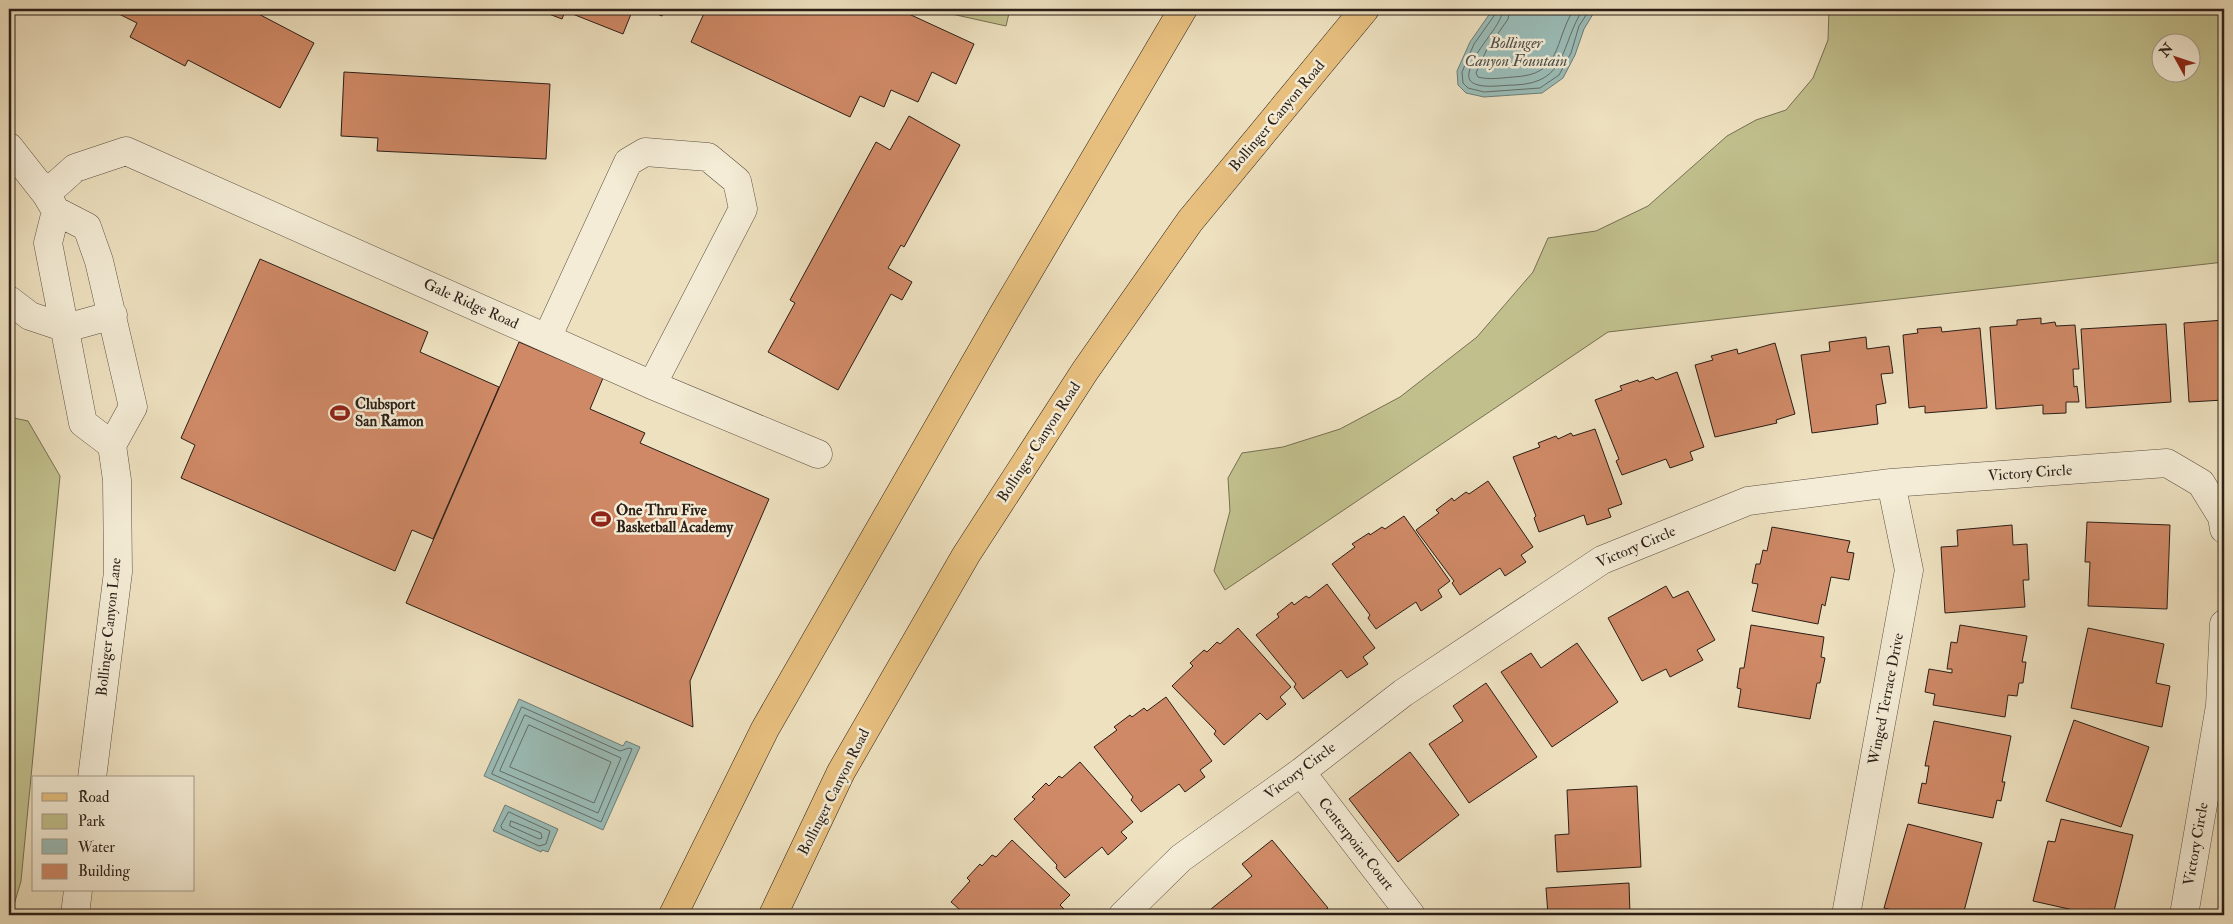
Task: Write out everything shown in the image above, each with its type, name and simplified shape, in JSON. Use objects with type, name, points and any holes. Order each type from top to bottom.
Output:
[{"type":"main road","points":[[673,915],[765,729],[981,353],[1183,9]]},
{"type":"main road","name":"Bollinger Canyon Road","points":[[773,915],[841,772],[966,555],[1085,371],[1190,221],[1365,9]]},
{"type":"street","points":[[9,147],[51,203],[87,227],[100,261],[133,408],[112,445],[83,423],[48,243],[51,203]]},
{"type":"street","name":"Gale Ridge Road","points":[[51,203],[75,168],[126,150],[652,385],[818,454]]},
{"type":"street","points":[[547,338],[628,162],[646,152],[708,157],[738,181],[742,210],[652,385]]},
{"type":"street","points":[[9,300],[30,316],[66,328],[112,315]]},
{"type":"street","name":"Bollinger Canyon Lane","points":[[92,776],[118,572],[117,480],[112,445]]},
{"type":"street","name":"Victory Circle","points":[[1123,915],[1181,858],[1301,772],[1403,693],[1602,560],[1748,501],[1891,483],[2167,463],[2201,483],[2222,517],[2224,529]]},
{"type":"street","name":"Winged Terrace Drive","points":[[1846,915],[1910,570],[1891,483]]},
{"type":"street","name":"Victory Circle","points":[[2184,915],[2220,706],[2224,624]]},
{"type":"street","name":"Centerpoint Court","points":[[1301,772],[1411,915]]},
{"type":"street","points":[[75,915],[78,892]]},
{"type":"green space","points":[[929,9],[1010,9],[1006,26]]},
{"type":"green space","points":[[1829,9],[2224,9],[2224,262],[1608,332],[1225,590],[1214,571],[1230,511],[1228,478],[1242,453],[1283,447],[1340,429],[1400,397],[1477,337],[1533,272],[1548,238],[1596,231],[1648,206],[1727,136],[1756,120],[1786,110],[1813,78],[1828,40]]},
{"type":"green space","points":[[9,417],[28,421],[60,476],[21,881],[11,915],[9,915]]},
{"type":"water","name":"Bollinger Canyon Fountain","points":[[1493,9],[1596,9],[1584,29],[1575,55],[1563,78],[1542,93],[1484,97],[1466,93],[1458,85],[1457,71],[1470,42]]},
{"type":"water","points":[[519,699],[623,746],[626,741],[640,747],[603,830],[484,776]]},
{"type":"water","points":[[505,805],[558,829],[548,852],[542,850],[541,852],[493,831]]},
{"type":"building","points":[[109,9],[249,9],[314,43],[280,108],[188,60],[185,66],[130,37],[137,23]]},
{"type":"building","points":[[536,9],[566,9],[562,19]]},
{"type":"building","points":[[566,9],[633,9],[623,34],[565,11]]},
{"type":"building","points":[[645,9],[665,9],[662,16]]},
{"type":"building","points":[[706,9],[842,9],[847,11],[847,9],[898,9],[974,44],[956,84],[932,72],[918,102],[891,90],[884,107],[860,96],[850,117],[691,42]]},
{"type":"building","points":[[344,72],[550,84],[546,159],[377,151],[378,138],[341,136]]},
{"type":"building","points":[[909,116],[960,145],[904,247],[901,245],[888,268],[912,282],[902,300],[891,294],[838,390],[768,352],[795,303],[790,300],[876,142],[890,150]]},
{"type":"building","name":"Clubsport San Ramon","points":[[260,259],[428,332],[420,352],[499,387],[433,539],[412,530],[395,571],[181,478],[195,445],[181,438]]},
{"type":"building","points":[[2041,318],[2041,324],[2055,322],[2056,326],[2075,325],[2079,369],[2073,369],[2074,387],[2077,386],[2079,402],[2066,402],[2066,413],[2043,414],[2043,405],[1996,409],[1990,327],[2017,325],[2017,320]]},
{"type":"building","points":[[2224,320],[2224,400],[2189,402],[2184,323]]},
{"type":"building","points":[[2166,324],[2171,402],[2086,408],[2081,329]]},
{"type":"building","points":[[1941,327],[1942,332],[1980,328],[1987,408],[1925,413],[1925,406],[1909,408],[1903,335],[1918,333],[1917,329]]},
{"type":"building","points":[[1866,337],[1867,349],[1889,346],[1893,373],[1881,374],[1886,403],[1876,405],[1878,424],[1812,433],[1801,355],[1830,351],[1829,342]]},
{"type":"building","name":"One Thru Five Basketball Academy","points":[[519,342],[603,378],[590,409],[645,433],[640,443],[769,499],[690,681],[693,727],[406,603]]},
{"type":"building","points":[[1775,343],[1795,414],[1776,420],[1777,423],[1715,437],[1695,365],[1713,360],[1711,356],[1737,349],[1738,354]]},
{"type":"building","points":[[1677,372],[1704,447],[1690,452],[1693,460],[1670,468],[1666,459],[1622,475],[1616,461],[1619,459],[1595,400],[1622,390],[1620,386],[1653,377],[1656,380]]},
{"type":"building","points":[[1595,429],[1622,504],[1608,509],[1611,517],[1587,525],[1584,515],[1539,532],[1534,518],[1536,516],[1513,457],[1540,447],[1538,443],[1556,436],[1558,439],[1571,433],[1573,436]]},
{"type":"building","points":[[1488,481],[1533,547],[1521,555],[1526,562],[1505,576],[1500,568],[1460,595],[1452,583],[1454,581],[1416,530],[1439,513],[1436,510],[1452,498],[1454,501],[1466,492],[1469,494]]},
{"type":"building","points":[[1404,516],[1450,581],[1438,590],[1442,597],[1421,611],[1416,602],[1376,629],[1368,618],[1370,615],[1332,564],[1355,547],[1352,544],[1382,527],[1385,529]]},
{"type":"building","points":[[2087,522],[2170,525],[2167,609],[2088,606],[2090,562],[2085,562]]},
{"type":"building","points":[[2012,525],[2013,545],[2027,544],[2029,580],[2023,580],[2025,607],[1945,613],[1941,547],[1958,546],[1957,530]]},
{"type":"building","points":[[1772,527],[1850,541],[1847,552],[1854,553],[1849,580],[1831,577],[1825,606],[1822,604],[1818,624],[1752,611],[1758,584],[1752,583],[1756,564],[1760,564],[1763,550],[1767,551]]},
{"type":"building","points":[[1327,584],[1375,648],[1363,657],[1368,664],[1347,678],[1341,670],[1303,699],[1294,687],[1296,684],[1256,635],[1279,617],[1277,614],[1292,602],[1294,605],[1306,596],[1309,598]]},
{"type":"building","points":[[1666,586],[1673,598],[1688,591],[1715,640],[1697,650],[1703,660],[1670,677],[1666,669],[1642,681],[1608,618]]},
{"type":"building","points":[[1751,625],[1824,637],[1821,657],[1825,658],[1820,683],[1817,683],[1810,719],[1738,707],[1741,689],[1737,688],[1740,668],[1744,668]]},
{"type":"building","points":[[1960,625],[2027,636],[2022,662],[2026,662],[2023,683],[2019,683],[2017,696],[2008,695],[2005,717],[1933,705],[1935,694],[1925,692],[1929,669],[1952,673],[1952,669],[1947,669],[1951,642],[1957,643]]},
{"type":"building","points":[[1238,628],[1291,687],[1280,697],[1286,704],[1267,720],[1260,713],[1224,745],[1214,734],[1216,731],[1172,686],[1193,666],[1190,663],[1204,650],[1207,652],[1217,642],[1220,644]]},
{"type":"building","points":[[2088,628],[2164,644],[2156,683],[2170,686],[2162,727],[2071,708]]},
{"type":"building","points":[[1577,643],[1618,702],[1552,747],[1501,672],[1531,653],[1541,668]]},
{"type":"building","points":[[1486,683],[1537,757],[1469,803],[1429,744],[1463,721],[1453,706]]},
{"type":"building","points":[[1166,697],[1212,761],[1200,770],[1205,777],[1185,792],[1179,784],[1141,812],[1131,800],[1133,797],[1094,747],[1117,730],[1114,727],[1130,715],[1132,717],[1144,708],[1147,711]]},
{"type":"building","points":[[2074,720],[2149,747],[2121,827],[2046,801]]},
{"type":"building","points":[[1934,721],[2011,736],[2002,782],[2005,782],[2001,801],[1997,800],[1993,818],[1918,803],[1922,783],[1926,784],[1929,766],[1925,766]]},
{"type":"building","points":[[1410,752],[1459,815],[1398,862],[1349,799]]},
{"type":"building","points":[[1080,762],[1133,822],[1121,832],[1127,838],[1108,855],[1102,847],[1065,878],[1056,868],[1057,865],[1014,819],[1035,799],[1032,797],[1046,783],[1049,786],[1059,776],[1062,778]]},
{"type":"building","points":[[1637,786],[1641,867],[1557,872],[1555,835],[1569,834],[1567,790]]},
{"type":"building","points":[[2061,819],[2133,835],[2113,915],[2096,915],[2033,901],[2048,841],[2055,842]]},
{"type":"building","points":[[1908,824],[1982,843],[1963,915],[1911,915],[1884,908]]},
{"type":"building","points":[[1012,840],[1070,895],[1060,905],[1066,911],[1061,915],[966,915],[951,902],[970,881],[967,878],[980,864],[982,866],[992,855],[996,857]]},
{"type":"building","points":[[1272,840],[1328,908],[1319,915],[1216,915],[1211,909],[1252,876],[1242,864]]},
{"type":"building","points":[[1629,883],[1630,915],[1548,915],[1546,888]]},
{"type":"place","name":"Clubsport San Ramon","points":[[340,413]]},
{"type":"place","name":"One Thru Five Basketball Academy","points":[[601,519]]}]
